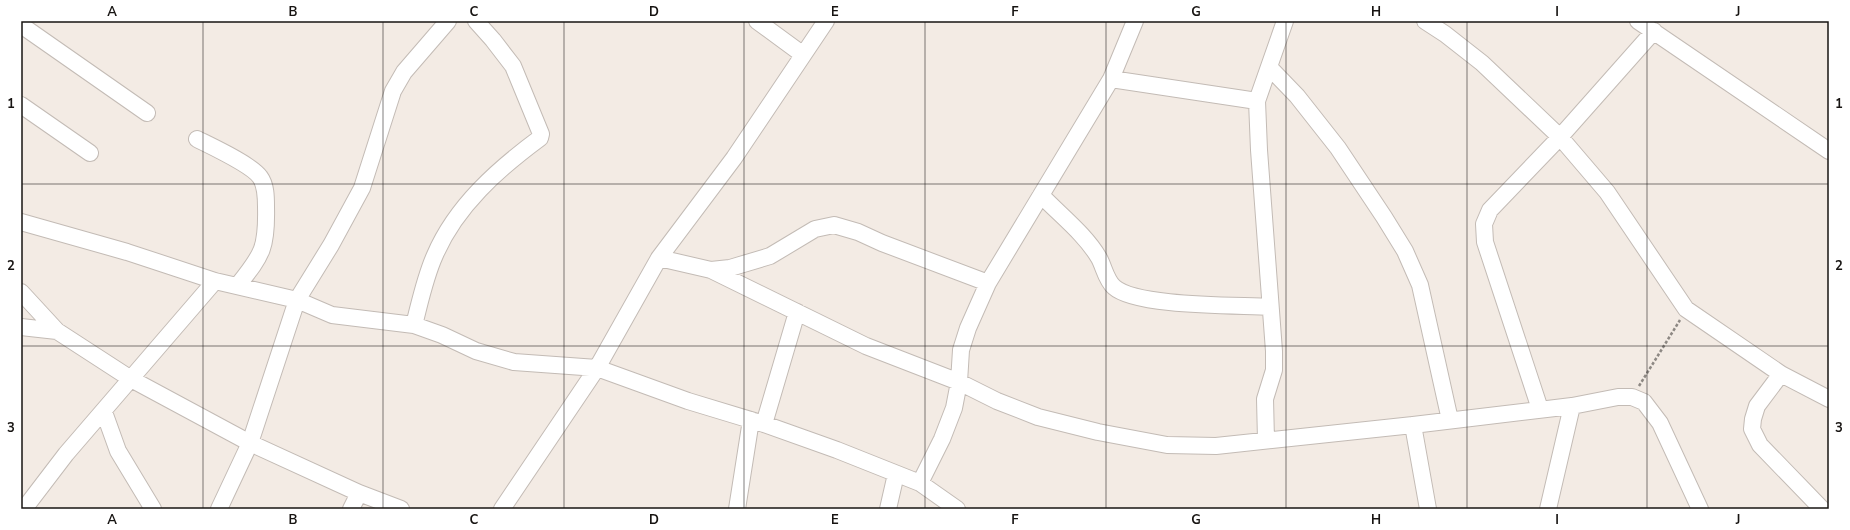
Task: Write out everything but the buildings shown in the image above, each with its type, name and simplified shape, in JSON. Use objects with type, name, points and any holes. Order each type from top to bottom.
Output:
[{"type":"street","points":[[220,509],[250,443],[297,300],[331,245],[362,188],[393,91],[404,72],[448,21]]},
{"type":"street","points":[[414,325],[434,256],[445,235],[466,204],[502,168],[540,138],[541,134],[512,66],[493,40],[476,21]]},
{"type":"street","points":[[756,21],[802,54]]},
{"type":"street","points":[[502,509],[597,368],[659,258],[734,158],[802,54],[826,21]]},
{"type":"street","points":[[920,483],[942,439],[954,408],[959,382],[961,350],[968,328],[988,284],[1111,79],[1135,21]]},
{"type":"street","points":[[1266,440],[1265,399],[1274,370],[1257,101],[1285,21]]},
{"type":"street","points":[[1425,21],[1445,34],[1482,63],[1560,137],[1607,192],[1686,309],[1781,374],[1829,399]]},
{"type":"street","points":[[1638,21],[1829,152]]},
{"type":"street","points":[[21,25],[147,113]]},
{"type":"street","points":[[1540,409],[1485,242],[1484,224],[1490,210],[1560,137],[1654,31]]},
{"type":"street","points":[[1269,67],[1297,96],[1338,148],[1384,216],[1405,251],[1420,285],[1450,420]]},
{"type":"street","points":[[1111,79],[1257,101]]},
{"type":"street","points":[[21,105],[90,153]]},
{"type":"street","points":[[196,139],[243,164],[260,176],[265,192],[267,230],[264,246],[254,264],[238,285]]},
{"type":"street","points":[[1041,195],[1083,238],[1099,257],[1114,287],[1129,295],[1156,302],[1270,307]]},
{"type":"street","points":[[22,224],[127,252],[215,280],[297,300],[332,315],[414,325],[442,335],[476,351],[514,362],[597,368],[688,401],[758,422],[837,450],[920,483],[957,509]]},
{"type":"street","points":[[711,270],[730,268],[770,256],[815,229],[834,225],[858,232],[882,243],[988,284]]},
{"type":"street","points":[[659,258],[711,270],[866,346],[959,382],[997,401],[1038,417],[1098,432],[1167,445],[1216,446],[1413,426],[1450,420],[1572,406],[1618,397],[1632,397],[1644,402],[1660,423],[1700,509]]},
{"type":"street","points":[[24,509],[66,454],[104,412],[215,280]]},
{"type":"street","points":[[21,292],[57,331],[131,379],[250,443],[359,492],[401,509]]},
{"type":"street","points":[[737,509],[758,422],[797,312]]},
{"type":"street","points":[[21,327],[57,331]]},
{"type":"street","points":[[1781,374],[1757,406],[1752,429],[1760,446],[1822,509]]},
{"type":"street","points":[[1548,509],[1572,406]]},
{"type":"street","points":[[104,412],[118,451],[153,509]]},
{"type":"street","points":[[1413,426],[1428,509]]},
{"type":"street","points":[[888,509],[896,474]]},
{"type":"street","points":[[352,509],[359,492]]},
{"type":"path","points":[[1632,397],[1686,309]]}]
